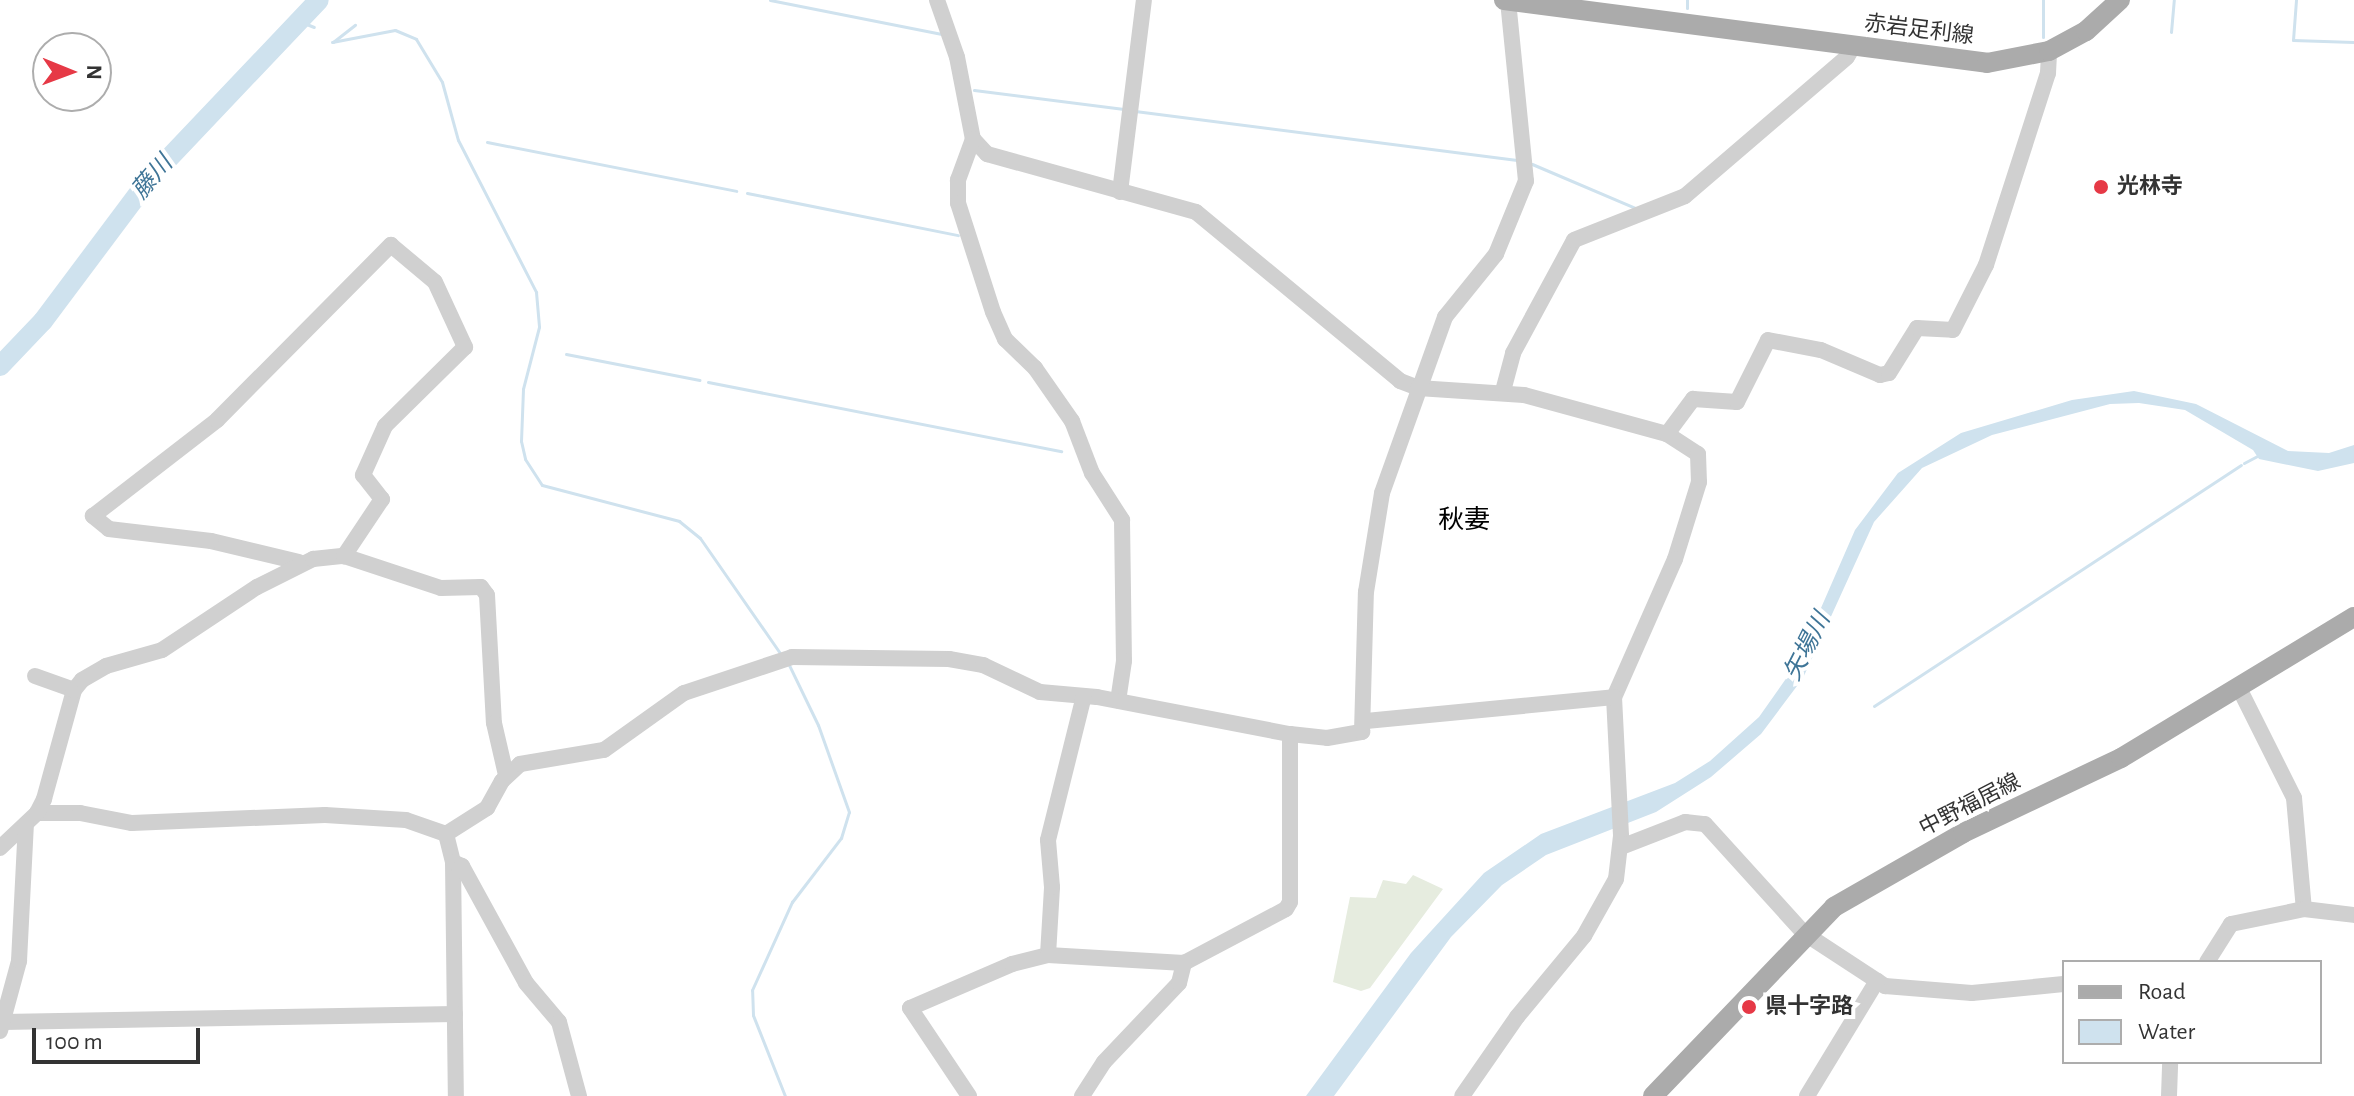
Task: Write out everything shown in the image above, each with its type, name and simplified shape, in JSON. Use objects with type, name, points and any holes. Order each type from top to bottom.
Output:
[{"type":"main road","name":"赤岩足利線","points":[[1507,0],[1987,63],[2049,51],[2086,31],[2120,0]]},
{"type":"main road","name":"中野福居線","points":[[1653,1096],[1804,933],[1863,889],[1963,833],[2121,758],[2354,617]]},
{"type":"street","points":[[937,0],[957,57],[973,139],[958,180],[958,203],[996,319],[1005,339],[1035,368],[1072,421],[1092,473],[1122,520],[1124,661],[1118,701]]},
{"type":"street","points":[[1120,192],[1144,0]]},
{"type":"street","points":[[446,834],[487,808],[506,775],[520,764],[604,750],[684,693],[784,658],[949,659],[983,665],[1040,692],[1118,701],[1290,734],[1352,735],[1362,732],[1366,721],[1370,548],[1418,388],[1445,317],[1496,254],[1526,181],[1507,0]]},
{"type":"street","points":[[1503,391],[1513,353],[1574,240],[1685,196],[1853,47]]},
{"type":"street","points":[[1667,434],[1693,399],[1737,402],[1768,340],[1821,350],[1880,375],[1889,373],[1917,328],[1953,330],[1986,265],[2048,73],[2049,51]]},
{"type":"street","points":[[973,139],[1005,162],[1120,192],[1210,220],[1389,375],[1418,388],[1503,391],[1667,434],[1698,454],[1699,482],[1675,559],[1614,697],[1621,839],[1616,879],[1603,908],[1462,1096]]},
{"type":"street","points":[[344,556],[382,499],[363,475],[385,426],[465,347],[435,282],[391,245],[217,420],[93,516],[109,529],[211,541],[299,562],[344,556],[441,588],[481,587],[487,595],[494,723],[506,775]]},
{"type":"street","points":[[299,562],[162,650],[106,666],[74,690],[62,746],[32,818],[19,961],[2,1026],[455,1014]]},
{"type":"street","points":[[35,676],[74,690]]},
{"type":"street","points":[[2239,688],[2294,798],[2304,909]]},
{"type":"street","points":[[1048,955],[1052,887],[1048,840],[1084,696]]},
{"type":"street","points":[[1366,721],[1614,697]]},
{"type":"street","points":[[969,1096],[910,1008],[1012,964],[1048,955],[1184,963],[1288,905],[1290,734]]},
{"type":"street","points":[[0,848],[32,818],[80,813],[132,823],[325,815],[406,820],[446,834]]},
{"type":"street","points":[[1621,839],[1672,825],[1705,824],[1804,933],[1877,981],[1908,991],[1972,993],[2062,984]]},
{"type":"street","points":[[446,834],[453,862],[456,1096]]},
{"type":"street","points":[[453,862],[462,866],[526,983],[559,1022],[579,1096]]},
{"type":"street","points":[[2208,960],[2231,924],[2304,909],[2354,915]]},
{"type":"street","points":[[1082,1096],[1104,1062],[1179,983],[1184,963]]},
{"type":"street","points":[[1807,1096],[1877,981]]},
{"type":"street","points":[[2169,1096],[2170,1064]]},
{"type":"shaded area","points":[[1413,875],[1443,889],[1370,988],[1361,991],[1333,982],[1350,897],[1376,898],[1383,880],[1406,884]]},
{"type":"water","name":"矢場川","points":[[2134,391],[2196,404],[2288,451],[2329,453],[2354,445],[2354,463],[2318,471],[2259,459],[2253,450],[2185,410],[2139,403],[2110,404],[1992,435],[1922,468],[1874,522],[1803,678],[1761,734],[1711,777],[1656,812],[1546,855],[1502,885],[1451,937],[1334,1096],[1306,1096],[1411,953],[1484,873],[1541,834],[1675,783],[1710,761],[1759,717],[1797,663],[1855,530],[1898,473],[1961,433],[2072,400]]},
{"type":"waterway","name":"藤川","points":[[0,366],[43,321],[150,178],[319,0]]},
{"type":"waterway","points":[[770,0],[942,34]]},
{"type":"waterway","points":[[1687,0],[1687,8]]},
{"type":"waterway","points":[[2043,0],[2043,37]]},
{"type":"waterway","points":[[2171,32],[2174,0]]},
{"type":"waterway","points":[[2296,0],[2293,40],[2354,42]]},
{"type":"waterway","points":[[299,21],[314,27]]},
{"type":"waterway","points":[[333,42],[355,25]]},
{"type":"waterway","points":[[332,42],[395,30],[416,39],[442,82],[458,140],[536,292],[539,327],[523,389],[521,441],[525,459],[542,485],[679,521],[700,538],[782,656]]},
{"type":"waterway","points":[[974,90],[1124,109]]},
{"type":"waterway","points":[[1135,111],[1517,160]]},
{"type":"waterway","points":[[487,142],[736,191]]},
{"type":"waterway","points":[[1532,164],[1635,208]]},
{"type":"waterway","points":[[747,193],[958,235]]},
{"type":"waterway","points":[[566,354],[700,380]]},
{"type":"waterway","points":[[708,382],[1061,451]]},
{"type":"waterway","points":[[2244,463],[2257,456]]},
{"type":"waterway","points":[[1874,706],[2241,465]]},
{"type":"waterway","points":[[785,1096],[753,1015],[752,990],[792,902],[841,838],[849,812],[818,725],[789,665]]},
{"type":"place","name":"光林寺","points":[[2101,187]]},
{"type":"place","name":"県十字路","points":[[1749,1007]]},
{"type":"district","name":"秋妻","points":[[1464,521]]}]
